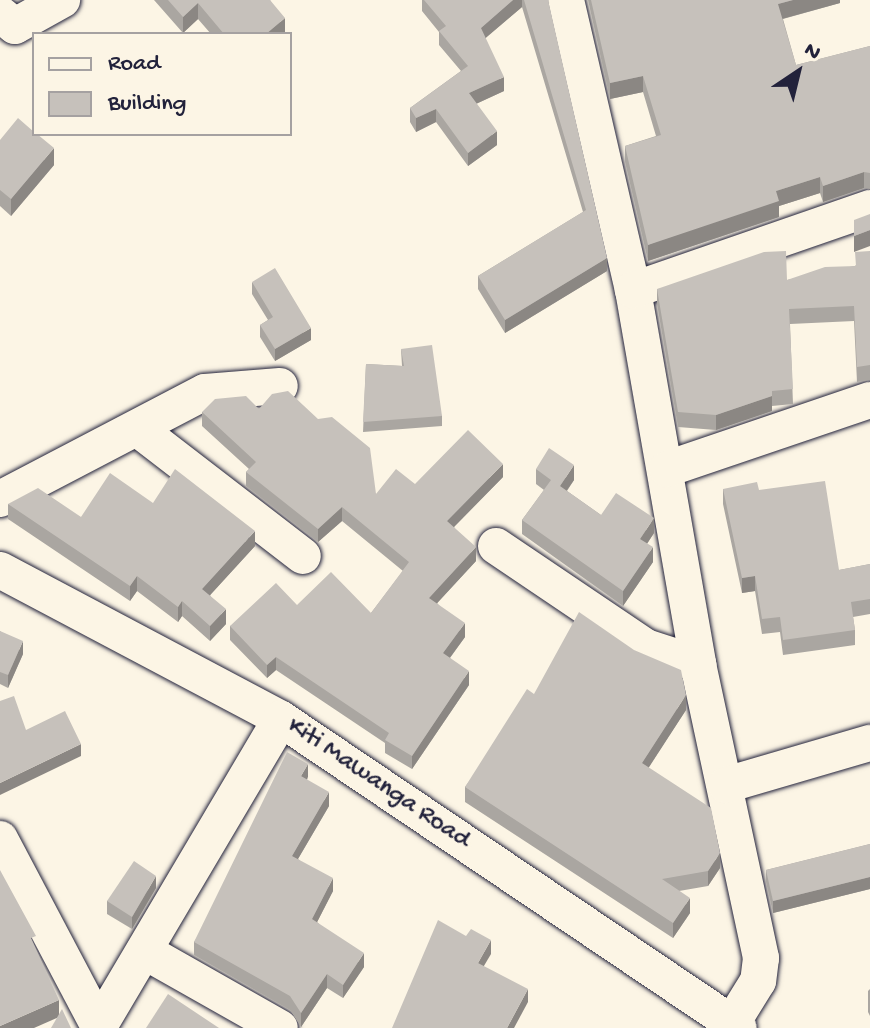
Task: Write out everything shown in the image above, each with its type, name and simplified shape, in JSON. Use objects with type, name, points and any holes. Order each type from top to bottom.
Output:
[{"type":"street","points":[[5,28],[62,0]]},
{"type":"street","points":[[566,0],[633,290],[667,469],[698,664],[761,958],[758,981],[735,1026]]},
{"type":"street","points":[[633,290],[870,208]]},
{"type":"street","points":[[0,499],[205,392],[280,386]]},
{"type":"street","points":[[667,469],[870,400]]},
{"type":"street","points":[[138,429],[303,556]]},
{"type":"street","points":[[496,546],[646,647],[698,664]]},
{"type":"street","name":"Kiti Mawanga Road","points":[[0,570],[281,719],[735,1026]]},
{"type":"street","points":[[98,1028],[281,719]]},
{"type":"street","points":[[726,785],[870,743]]},
{"type":"street","points":[[0,839],[98,1028]]},
{"type":"street","points":[[144,951],[280,1028]]},
{"type":"building","points":[[168,0],[270,0],[285,18],[268,32],[222,32],[198,3],[183,17]]},
{"type":"building","points":[[424,0],[513,0],[481,28],[504,77],[469,93],[497,131],[468,153],[436,109],[416,118],[410,108],[468,66],[439,31],[446,26]]},
{"type":"building","points":[[524,0],[548,0],[607,258],[505,320],[478,276],[586,210]]},
{"type":"building","points":[[591,0],[793,0],[778,4],[796,65],[870,46],[870,173],[864,172],[823,186],[820,177],[776,191],[779,201],[648,245],[625,146],[661,135],[643,76],[610,83]]},
{"type":"building","points":[[18,118],[32,130],[32,136],[39,136],[54,148],[11,199],[0,190],[0,140]]},
{"type":"building","points":[[870,214],[870,230],[854,236],[854,220]]},
{"type":"building","points":[[786,251],[787,280],[825,267],[856,266],[855,252],[870,251],[870,365],[857,367],[854,306],[789,309],[793,389],[772,391],[772,396],[716,415],[678,412],[657,289],[764,252]]},
{"type":"building","points":[[275,268],[311,328],[275,349],[260,325],[273,317],[252,282]]},
{"type":"building","points":[[432,345],[442,416],[363,422],[366,364],[404,366],[401,349]]},
{"type":"building","points":[[288,391],[318,419],[332,417],[370,448],[376,494],[396,469],[415,484],[468,430],[503,464],[447,521],[476,547],[429,598],[465,623],[443,653],[469,671],[412,756],[385,740],[389,733],[276,657],[267,665],[230,626],[276,583],[297,605],[331,572],[371,613],[409,562],[342,507],[318,529],[246,472],[256,462],[202,412],[215,399],[246,396],[259,409],[272,394]]},
{"type":"building","points":[[549,448],[574,465],[560,486],[601,515],[616,493],[654,518],[640,539],[653,547],[623,591],[522,520],[551,480],[536,469]]},
{"type":"building","points":[[175,469],[255,531],[202,589],[226,609],[210,626],[182,601],[178,607],[137,576],[130,586],[8,504],[38,488],[81,517],[110,473],[153,503]]},
{"type":"building","points":[[825,481],[839,570],[870,564],[870,599],[851,602],[855,630],[783,640],[780,617],[762,619],[755,576],[742,578],[723,489],[757,482],[759,490]]},
{"type":"building","points":[[579,612],[634,650],[681,670],[686,695],[642,763],[711,808],[720,853],[708,871],[662,879],[690,898],[673,923],[465,787],[527,689],[534,694]]},
{"type":"building","points":[[0,631],[23,641],[8,675],[0,672]]},
{"type":"building","points":[[14,696],[26,730],[65,711],[81,744],[0,783],[0,701]]},
{"type":"building","points":[[287,752],[308,764],[301,776],[329,792],[292,856],[333,878],[312,919],[364,953],[343,985],[327,974],[301,1013],[290,996],[194,942]]},
{"type":"building","points":[[870,844],[870,877],[773,901],[766,870]]},
{"type":"building","points":[[134,861],[156,876],[132,917],[107,901]]},
{"type":"building","points":[[0,870],[36,936],[31,938],[59,1000],[0,1026]]},
{"type":"building","points":[[438,920],[466,936],[471,929],[491,940],[478,963],[528,989],[507,1028],[392,1028]]},
{"type":"building","points":[[168,994],[219,1028],[146,1028]]},
{"type":"building","points":[[62,1009],[71,1028],[51,1028]]}]
